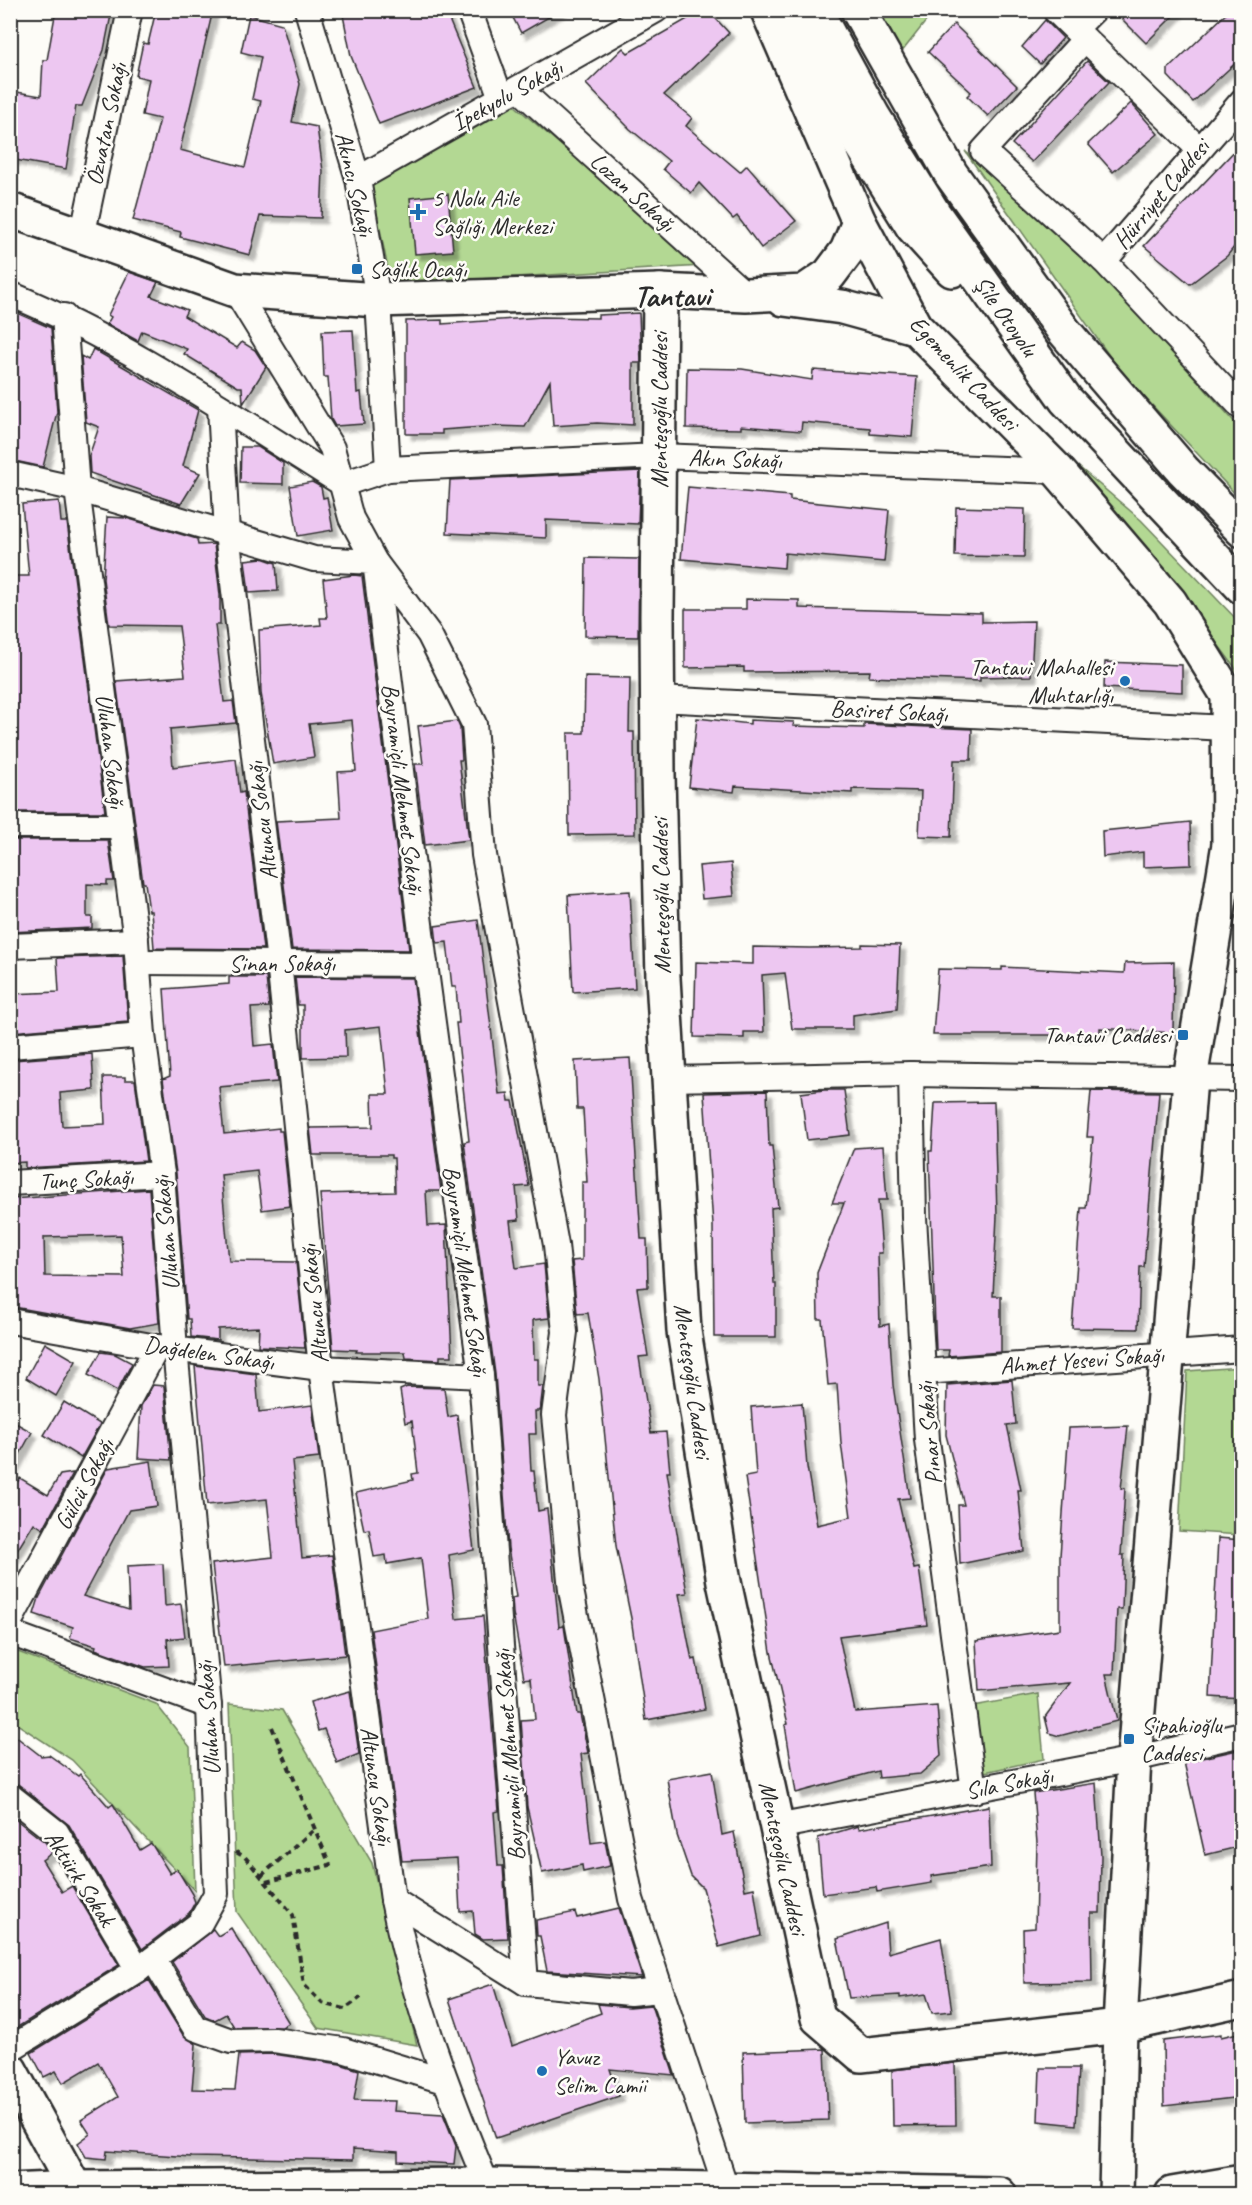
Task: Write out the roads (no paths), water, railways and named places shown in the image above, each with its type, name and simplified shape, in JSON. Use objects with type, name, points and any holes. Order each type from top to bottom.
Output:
[{"type":"main road","name":"Egemenlik Caddesi","points":[[768,10],[859,222],[915,327],[1058,471],[1170,602],[1232,713]]},
{"type":"main road","points":[[778,10],[913,226],[1066,400]]},
{"type":"main road","name":"Şile Otoyolu","points":[[815,10],[873,116],[934,214],[1066,400],[1242,587]]},
{"type":"main road","name":"Şile Otoyolu","points":[[858,10],[951,174],[1064,331],[1183,470],[1242,531]]},
{"type":"main road","points":[[10,210],[236,290],[378,300],[660,291],[746,295],[843,307],[915,327]]},
{"type":"main road","points":[[746,295],[804,292],[829,276],[847,251],[859,222]]},
{"type":"main road","name":"Menteşoğlu Caddesi","points":[[660,291],[658,699],[663,966],[684,1331],[723,1582],[818,2018],[861,2055],[1120,2026],[1242,2000]]},
{"type":"main road","points":[[1116,2194],[1120,2026],[1134,1759],[1190,1078],[1235,838],[1232,713]]},
{"type":"main road","points":[[10,2070],[70,2192]]},
{"type":"main road","points":[[1172,2194],[1242,2182]]},
{"type":"main road","points":[[10,2191],[487,2185],[999,2194]]},
{"type":"street","name":"Özvatan Sokağı","points":[[82,237],[130,10]]},
{"type":"street","name":"Akıncı Sokağı","points":[[307,10],[358,178],[378,300],[388,470]]},
{"type":"street","name":"Lozan Sokağı","points":[[469,10],[510,94],[746,295]]},
{"type":"street","name":"İpekyolu Sokağı","points":[[358,178],[656,10]]},
{"type":"street","points":[[1055,10],[1199,149]]},
{"type":"street","points":[[1094,10],[1080,34],[983,151],[1104,261],[1242,408]]},
{"type":"street","name":"Hürriyet Caddesi","points":[[1104,261],[1242,101]]},
{"type":"street","points":[[236,290],[332,448],[344,484],[351,518],[375,562],[429,634],[474,724],[484,855],[556,1245],[565,1332],[554,1415],[571,1590],[631,1899],[726,2188]]},
{"type":"street","points":[[10,294],[64,316],[180,381],[344,484]]},
{"type":"street","name":"Uluhan Sokağı","points":[[10,2049],[145,1965],[200,1923],[216,1894],[209,1706],[166,1348],[162,1174],[143,1035],[137,952],[77,489],[64,316]]},
{"type":"street","name":"Altuncu Sokağı","points":[[220,407],[227,533],[279,962],[321,1368],[393,1900],[401,1939],[444,2081],[487,2185]]},
{"type":"street","name":"Akın Sokağı","points":[[344,484],[388,470],[658,456],[1058,471]]},
{"type":"street","points":[[10,474],[77,489],[314,559],[375,562]]},
{"type":"street","name":"Bayramiçli Mehmet Sokağı","points":[[375,562],[424,964],[481,1376],[526,1983]]},
{"type":"street","name":"Basiret Sokağı","points":[[658,699],[1232,713]]},
{"type":"street","points":[[10,826],[121,826]]},
{"type":"street","name":"Sinan Sokağı","points":[[10,946],[279,962],[424,964]]},
{"type":"street","points":[[10,1046],[143,1035]]},
{"type":"street","points":[[668,1079],[911,1074],[1242,1079]]},
{"type":"street","name":"Pınar Sokağı","points":[[911,1074],[915,1217],[927,1440],[974,1791]]},
{"type":"street","name":"Tunç Sokağı","points":[[10,1183],[162,1174]]},
{"type":"street","name":"Dağdelen Sokağı","points":[[10,1322],[166,1348],[321,1368],[481,1376]]},
{"type":"street","name":"Gülcü Sokağı","points":[[10,1621],[166,1348]]},
{"type":"street","name":"Ahmet Yesevi Sokağı","points":[[923,1372],[1242,1349]]},
{"type":"street","points":[[10,1633],[209,1706]]},
{"type":"street","name":"Sıla Sokağı","points":[[776,1827],[974,1791],[1134,1759],[1242,1734]]},
{"type":"street","name":"Aktürk Sokak","points":[[10,1796],[57,1833],[145,1965],[195,2028],[231,2041],[274,2040],[344,2050],[444,2081]]},
{"type":"street","points":[[393,1900],[526,1983],[630,1993],[660,1990]]},
{"type":"place","name":"5 Nolu Aile Sağlığı Merkezi","points":[[418,212]]},
{"type":"place","name":"Sağlık Ocağı","points":[[357,269]]},
{"type":"place","name":"Tantavi Mahallesi Muhtarlığı","points":[[1125,681]]},
{"type":"place","name":"Tantavi Caddesi","points":[[1183,1035]]},
{"type":"place","name":"Sipahioğlu Caddesi","points":[[1129,1739]]},
{"type":"place","name":"Yavuz Selim Camii","points":[[542,2071]]},
{"type":"district","name":"Tantavi","points":[[672,296]]}]
